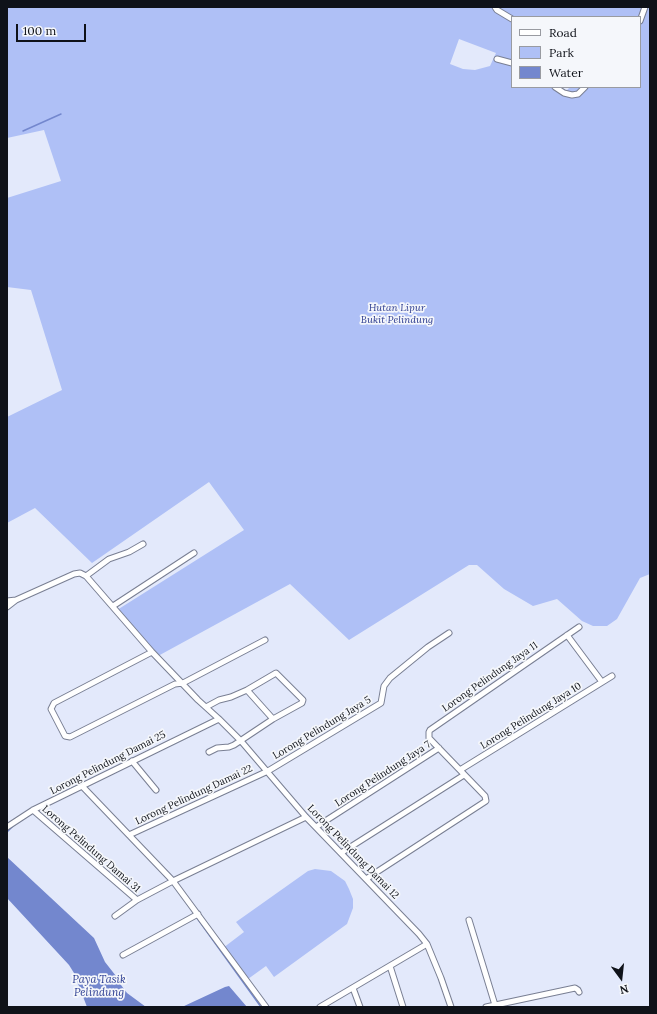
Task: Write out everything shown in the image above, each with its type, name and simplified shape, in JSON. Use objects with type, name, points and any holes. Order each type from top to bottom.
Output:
[{"type":"street","points":[[495,7],[511,18]]},
{"type":"street","points":[[641,19],[646,7]]},
{"type":"street","points":[[497,59],[511,63]]},
{"type":"street","points":[[556,88],[564,93],[572,95],[578,94],[584,88]]},
{"type":"street","points":[[7,607],[16,600],[74,574],[80,573],[86,576],[109,559],[129,552],[142,544]]},
{"type":"street","points":[[112,606],[194,553]]},
{"type":"street","name":"Lorong Pelindung Damai 12","points":[[86,576],[152,652],[198,700],[241,741],[306,817],[419,934],[427,944],[451,1007]]},
{"type":"street","points":[[7,601],[16,600]]},
{"type":"street","name":"Lorong Pelindung Jaya 11","points":[[439,748],[429,738],[430,730],[579,626]]},
{"type":"street","name":"Lorong Pelindung Jaya 5","points":[[268,771],[381,703],[384,686],[390,678],[449,633]]},
{"type":"street","points":[[567,635],[602,682]]},
{"type":"street","points":[[152,652],[54,703],[51,707],[65,736],[70,737],[175,684],[183,683],[265,640]]},
{"type":"street","points":[[206,707],[219,700],[234,696],[247,690],[276,673],[302,698],[303,702],[273,719],[241,741],[231,746],[217,748],[209,752]]},
{"type":"street","name":"Lorong Pelindung Jaya 10","points":[[460,770],[612,676]]},
{"type":"street","points":[[247,690],[273,719]]},
{"type":"street","name":"Lorong Pelindung Damai 25","points":[[7,827],[33,810],[219,719]]},
{"type":"street","points":[[366,879],[484,804],[486,801],[485,796],[439,748]]},
{"type":"street","name":"Lorong Pelindung Jaya 7","points":[[316,827],[439,748]]},
{"type":"street","points":[[132,761],[156,790]]},
{"type":"street","name":"Lorong Pelindung Damai 22","points":[[129,835],[268,771]]},
{"type":"street","points":[[341,853],[464,775]]},
{"type":"street","points":[[82,786],[173,881],[266,1007]]},
{"type":"street","name":"Lorong Pelindung Damai 31","points":[[33,810],[137,900]]},
{"type":"street","points":[[115,916],[137,900],[173,881],[306,817]]},
{"type":"street","points":[[123,955],[198,914]]},
{"type":"street","points":[[469,920],[495,1005]]},
{"type":"street","points":[[320,1007],[427,944]]},
{"type":"street","points":[[390,966],[403,1007]]},
{"type":"street","points":[[353,988],[360,1007]]},
{"type":"street","points":[[486,1007],[575,988],[579,992]]},
{"type":"green space","name":"Hutan Lipur Bukit Pelindung","points":[[7,7],[650,7],[650,574],[640,578],[617,619],[607,626],[593,626],[582,621],[557,599],[533,606],[504,589],[477,565],[469,565],[349,640],[290,584],[158,656],[117,610],[244,530],[209,482],[92,563],[35,508],[7,523],[7,417],[62,390],[31,290],[7,287],[7,198],[61,181],[44,130],[7,138]],"holes":[[[459,39],[496,53],[490,66],[475,70],[463,69],[450,64]]]},
{"type":"green space","points":[[315,869],[331,871],[345,881],[353,899],[353,908],[347,924],[274,977],[266,966],[248,979],[223,948],[244,932],[236,922],[308,871]]},
{"type":"water","name":"Paya Tasik Pelindung","points":[[7,857],[94,938],[105,962],[127,993],[146,1007],[87,1007],[74,973],[69,965],[7,898]]},
{"type":"water","points":[[229,986],[247,1007],[182,1007],[225,987]]},
{"type":"waterway","points":[[23,131],[61,114]]},
{"type":"waterway","points":[[7,832],[13,826]]},
{"type":"waterway","points":[[197,918],[261,1007]]}]
